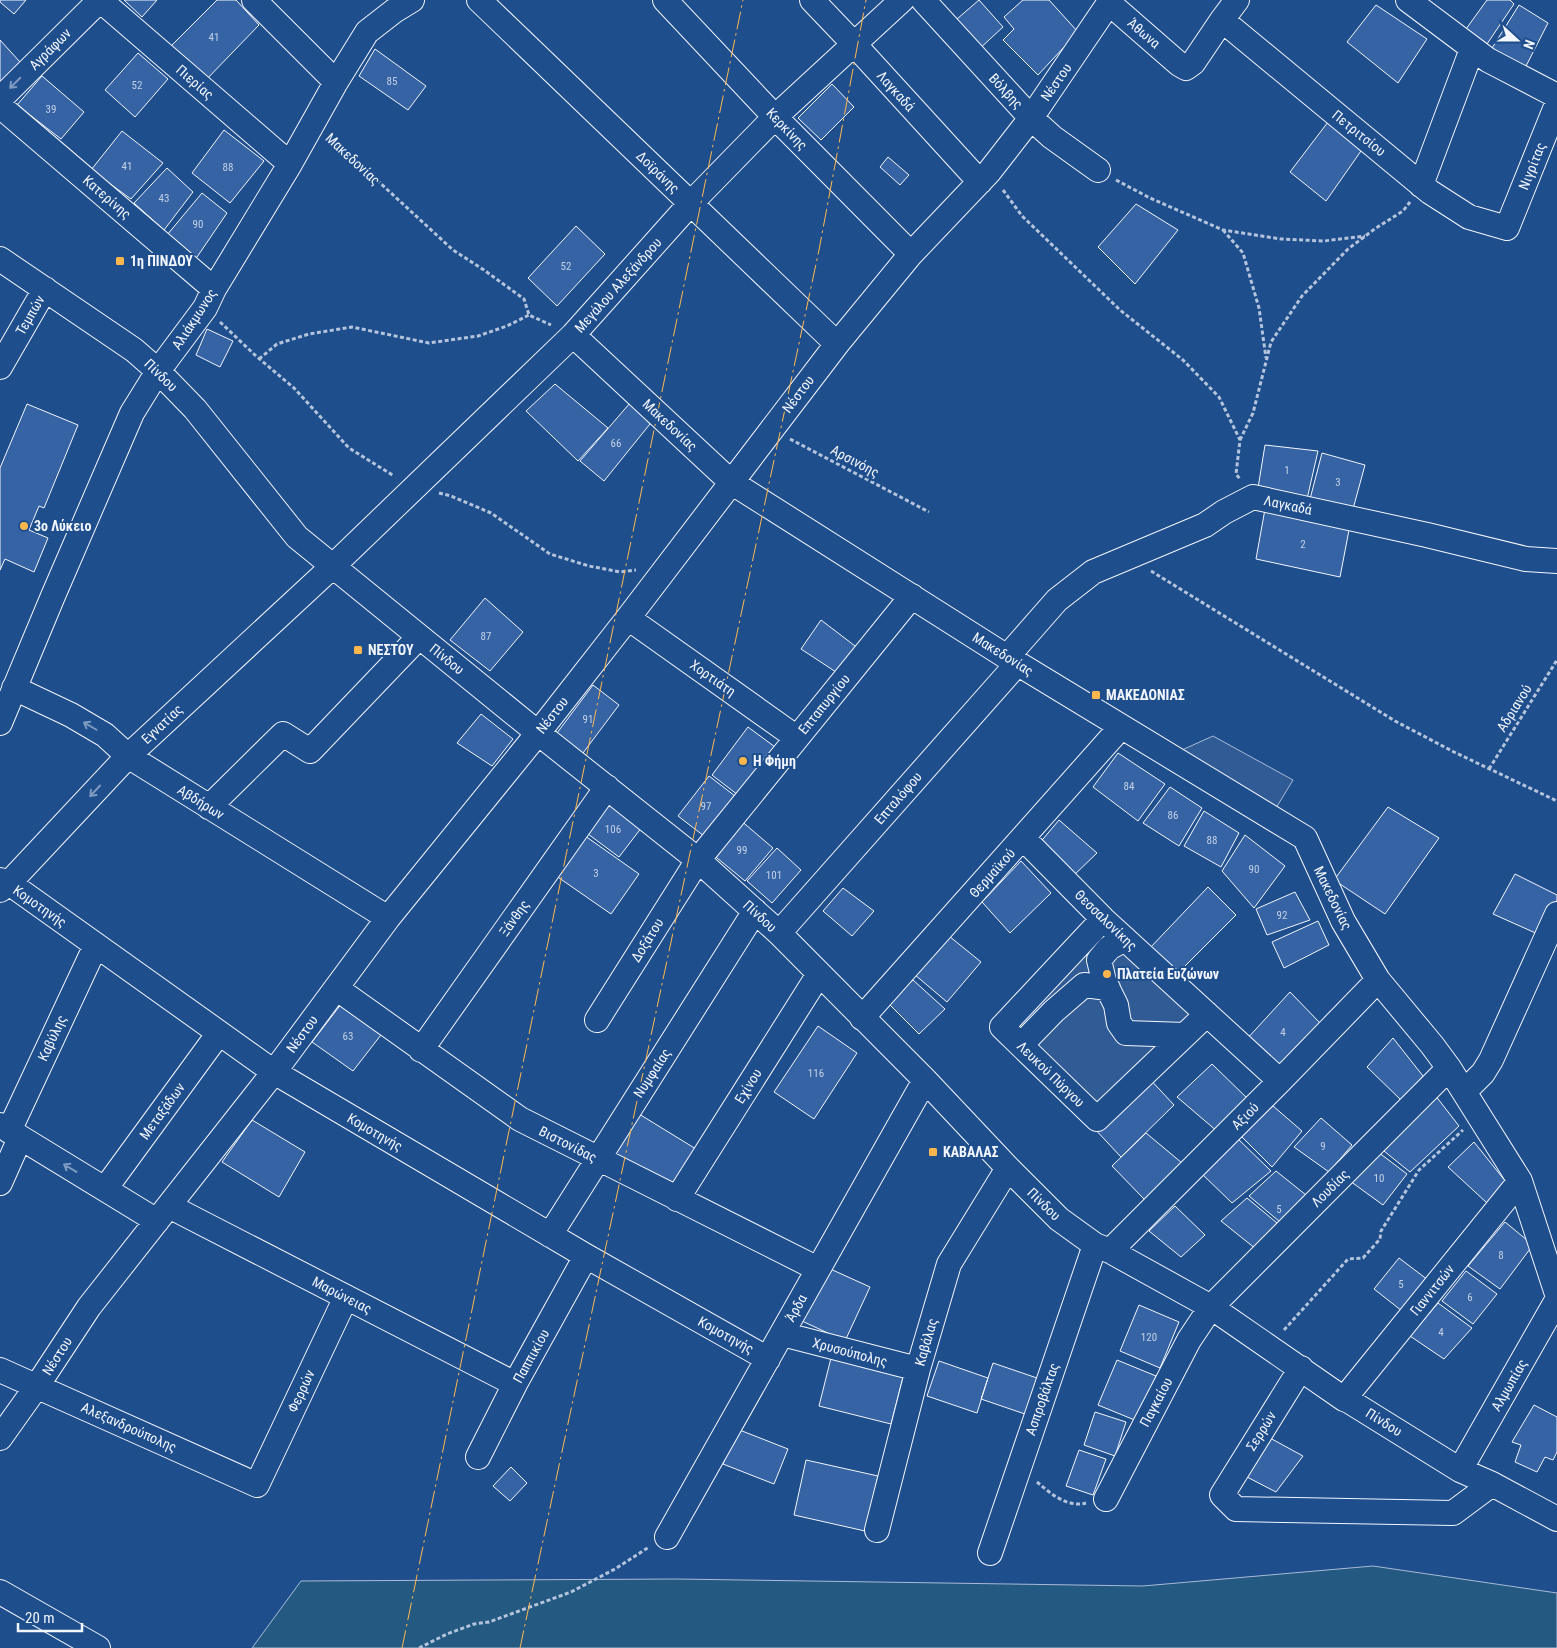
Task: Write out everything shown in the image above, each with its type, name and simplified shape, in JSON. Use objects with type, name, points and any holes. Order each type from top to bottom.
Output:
[{"type":"street","name":"Αγράφων","points":[[0,99],[100,0]]},
{"type":"street","name":"Πιερίας","points":[[100,0],[290,164]]},
{"type":"street","points":[[254,0],[336,82]]},
{"type":"street","name":"Δοϊράνης","points":[[479,0],[837,344]]},
{"type":"street","name":"Κερκίνης","points":[[665,0],[775,117],[912,254]]},
{"type":"street","name":"Λαγκαδά","points":[[812,0],[985,177]]},
{"type":"street","name":"Μεγάλου Αλεξάνδρου","points":[[332,567],[574,335],[690,203],[775,117],[902,0]]},
{"type":"street","name":"Βόλβης","points":[[923,0],[1031,118],[1052,137],[1098,170]]},
{"type":"street","points":[[1222,20],[1237,0]]},
{"type":"street","points":[[1408,0],[1488,60],[1557,96]]},
{"type":"street","name":"Αλιάκμωνος","points":[[0,724],[132,414],[158,371],[210,298],[367,32],[397,4]]},
{"type":"street","name":"Νέστου","points":[[0,1438],[89,1307],[274,1072],[388,918],[538,733],[628,618],[837,344],[912,254],[985,177],[1031,118],[1103,4]]},
{"type":"street","name":"Άθωνα","points":[[1103,4],[1186,68],[1193,63],[1222,20]]},
{"type":"street","name":"Πετριτσίου","points":[[1222,20],[1421,185],[1469,216],[1507,228]]},
{"type":"street","points":[[1421,185],[1472,49]]},
{"type":"street","name":"Νιγρίτας","points":[[1507,228],[1557,104]]},
{"type":"street","name":"Κατερίνης","points":[[0,106],[210,298]]},
{"type":"street","name":"Πίνδου","points":[[0,259],[134,350],[158,371],[195,409],[296,537],[698,860],[755,911],[925,1080],[1059,1219],[1102,1248],[1211,1307],[1344,1399],[1349,1400],[1460,1470],[1492,1484],[1557,1519]]},
{"type":"street","name":"Τεμπών","points":[[0,367],[45,289]]},
{"type":"street","name":"Μακεδονίας","points":[[574,335],[731,482],[1012,660],[1305,838],[1343,921],[1378,980],[1449,1068],[1520,1181],[1557,1294]]},
{"type":"street","name":"Λαγκαδά","points":[[1012,660],[1057,600],[1093,572],[1205,525],[1224,512],[1253,497],[1526,559],[1557,562]]},
{"type":"street","name":"Εγνατίας","points":[[3,884],[128,756],[332,567]]},
{"type":"street","name":"Επταπυργίου","points":[[698,860],[912,596]]},
{"type":"street","name":"Χορτιάτη","points":[[628,618],[797,738]]},
{"type":"street","points":[[208,807],[283,734],[310,751],[419,636]]},
{"type":"street","name":"Επταλόφου","points":[[779,933],[1012,660]]},
{"type":"street","name":"Αβδήρων","points":[[14,688],[71,715],[104,734],[128,756],[388,918]]},
{"type":"street","name":"Θερμαϊκού","points":[[862,1018],[1121,727]]},
{"type":"street","name":"Ξάνθης","points":[[421,1050],[607,787]]},
{"type":"street","name":"Θεσσαλονίκης","points":[[1023,838],[1103,919],[1280,1081]]},
{"type":"street","name":"Δοξάτου","points":[[597,1020],[698,860]]},
{"type":"street","name":"Κομοτηνής","points":[[3,884],[96,945],[274,1072],[586,1256],[768,1359]]},
{"type":"street","name":"Νυμφαίας","points":[[550,1235],[755,911]]},
{"type":"street","points":[[1464,1092],[1483,1073],[1491,1060],[1557,914]]},
{"type":"street","name":"Λευκού Πύργου","points":[[1103,919],[1002,1027],[1097,1119],[1207,1014]]},
{"type":"street","points":[[1125,939],[1109,948],[1099,960],[1104,981],[1116,1004],[1119,1022],[1126,1033],[1185,1035]]},
{"type":"street","name":"Καβύλης","points":[[0,1183],[10,1131],[96,945]]},
{"type":"street","name":"Εχίνου","points":[[677,1199],[819,974]]},
{"type":"street","name":"Αξιού","points":[[1102,1248],[1280,1081],[1378,980]]},
{"type":"street","points":[[1020,1045],[1054,1011],[1084,985],[1108,988]]},
{"type":"street","name":"Βιστονίδας","points":[[336,988],[520,1119],[818,1269]]},
{"type":"street","name":"Μεταξάδων","points":[[105,1189],[219,1033]]},
{"type":"street","name":"Λουδίας","points":[[1211,1307],[1449,1068]]},
{"type":"street","name":"Άρδα","points":[[667,1537],[925,1080]]},
{"type":"street","name":"Μαρώνειας","points":[[10,1131],[105,1189],[163,1213],[346,1297],[515,1384]]},
{"type":"street","name":"Καβάλας","points":[[877,1530],[918,1369],[949,1264],[1008,1168]]},
{"type":"street","name":"Γιαννιτσών","points":[[1344,1399],[1520,1181]]},
{"type":"street","name":"Ασπροβάλτας","points":[[990,1553],[1020,1464],[1102,1248]]},
{"type":"street","name":"Παππικίου","points":[[478,1457],[515,1384],[586,1256]]},
{"type":"street","name":"Φερρών","points":[[257,1486],[346,1297]]},
{"type":"street","name":"Αλμωπίας","points":[[1460,1470],[1557,1300]]},
{"type":"street","name":"Παγκαίου","points":[[1106,1499],[1189,1340],[1211,1307]]},
{"type":"street","name":"Χρυσούπολης","points":[[782,1334],[918,1369]]},
{"type":"street","name":"Σερρών","points":[[1301,1368],[1222,1495],[1236,1509],[1453,1513],[1492,1484]]},
{"type":"street","name":"Αλεξανδρούπολης","points":[[0,1370],[257,1486]]},
{"type":"street","points":[[0,1592],[98,1648]]},
{"type":"path","name":"Μακεδονίας","points":[[314,122],[453,250],[524,299],[529,315]]},
{"type":"path","points":[[1098,170],[1150,198],[1223,230],[1281,239],[1324,241],[1365,236]]},
{"type":"path","points":[[985,177],[1022,216],[1120,310],[1183,360],[1219,397],[1240,440]]},
{"type":"path","points":[[1253,497],[1236,474],[1240,440],[1253,413],[1271,342],[1302,296],[1348,249],[1403,211],[1421,185]]},
{"type":"path","points":[[1223,230],[1244,253],[1259,308],[1266,361]]},
{"type":"path","points":[[210,298],[259,359],[294,388],[349,448],[414,488],[451,496],[491,513],[550,554],[589,566],[620,572],[666,568]]},
{"type":"path","points":[[259,359],[277,344],[309,334],[352,327],[429,343],[478,336],[507,326],[529,315],[574,335]]},
{"type":"path","name":"Αρσινόης","points":[[771,429],[929,512]]},
{"type":"path","points":[[1126,558],[1151,570],[1396,721],[1489,769],[1557,801]]},
{"type":"path","name":"Αδριανού","points":[[1489,769],[1557,660]]},
{"type":"path","points":[[1269,1347],[1348,1259],[1363,1258],[1380,1239],[1380,1231],[1420,1170],[1479,1116]]},
{"type":"path","points":[[1020,1464],[1029,1476],[1052,1495],[1076,1506],[1106,1499]]},
{"type":"path","points":[[419,1648],[474,1624],[489,1622],[571,1592],[615,1569],[667,1537]]},
{"type":"shaded area","points":[[1213,736],[1293,780],[1276,808],[1182,750]]},
{"type":"shaded area","name":"Πλατεία Ευζώνων","points":[[1105,931],[1193,1018],[1107,1103],[1091,1102],[1021,1034],[1019,1024]]},
{"type":"shaded area","points":[[1373,1566],[1557,1593],[1557,1648],[252,1648],[301,1581],[676,1579],[1143,1586]]},
{"type":"building","points":[[0,0],[26,0],[14,14]]},
{"type":"building","points":[[124,0],[157,0],[142,17]]},
{"type":"building","points":[[217,0],[236,0],[259,25],[204,82],[168,49]]},
{"type":"building","points":[[979,0],[1003,27],[976,52],[950,25]]},
{"type":"building","points":[[1023,0],[1049,0],[1078,32],[1038,75],[1003,40],[1014,29],[1004,17]]},
{"type":"building","points":[[1487,0],[1510,0],[1514,4],[1487,44],[1466,29]]},
{"type":"building","points":[[1376,5],[1427,39],[1398,83],[1347,42]]},
{"type":"building","points":[[1519,5],[1548,23],[1524,70],[1489,53]]},
{"type":"building","points":[[0,40],[20,62],[0,83]]},
{"type":"building","points":[[375,49],[426,86],[408,110],[359,76]]},
{"type":"building","points":[[138,53],[168,79],[135,117],[105,90]]},
{"type":"building","points":[[42,76],[84,112],[61,139],[17,105]]},
{"type":"building","points":[[832,84],[854,107],[821,140],[798,118]]},
{"type":"building","points":[[1328,122],[1361,151],[1326,201],[1290,172]]},
{"type":"building","points":[[224,130],[264,161],[230,203],[192,173]]},
{"type":"building","points":[[122,131],[163,163],[131,199],[91,170]]},
{"type":"building","points":[[888,157],[909,175],[900,185],[880,167]]},
{"type":"building","points":[[167,168],[193,192],[164,230],[134,203]]},
{"type":"building","points":[[202,193],[227,213],[195,260],[167,235]]},
{"type":"building","points":[[1136,204],[1178,230],[1135,284],[1098,247]]},
{"type":"building","points":[[576,226],[605,254],[557,306],[528,278]]},
{"type":"building","points":[[207,329],[233,341],[220,367],[196,355]]},
{"type":"building","points":[[555,384],[608,428],[578,461],[526,411]]},
{"type":"building","points":[[630,403],[650,424],[604,481],[580,461]]},
{"type":"building","points":[[27,404],[78,425],[44,508],[39,506],[29,530],[48,538],[34,572],[5,559],[0,570],[0,468]]},
{"type":"building","points":[[1265,445],[1318,451],[1307,499],[1258,488]]},
{"type":"building","points":[[1322,453],[1365,465],[1353,509],[1310,499]]},
{"type":"building","points":[[1265,509],[1349,530],[1340,577],[1256,559]]},
{"type":"building","points":[[485,598],[523,632],[490,671],[450,640]]},
{"type":"building","points":[[821,620],[859,649],[839,674],[801,649]]},
{"type":"building","points":[[593,685],[619,705],[583,753],[557,733]]},
{"type":"building","points":[[481,714],[513,739],[492,766],[457,743]]},
{"type":"building","name":"Η Φήμη","points":[[748,727],[775,747],[738,795],[712,775]]},
{"type":"building","points":[[1118,753],[1165,784],[1138,821],[1093,787]]},
{"type":"building","points":[[709,776],[735,796],[704,836],[678,816]]},
{"type":"building","points":[[1170,787],[1202,808],[1179,846],[1143,823]]},
{"type":"building","points":[[607,801],[642,827],[619,857],[584,831]]},
{"type":"building","points":[[1388,807],[1439,838],[1385,914],[1334,880]]},
{"type":"building","points":[[1204,811],[1239,833],[1221,867],[1184,846]]},
{"type":"building","points":[[739,819],[773,848],[745,881],[711,853]]},
{"type":"building","points":[[1059,820],[1097,853],[1071,878],[1038,845]]},
{"type":"building","points":[[581,833],[639,874],[611,914],[552,873]]},
{"type":"building","points":[[1245,835],[1285,866],[1254,908],[1222,871]]},
{"type":"building","points":[[777,848],[801,870],[772,903],[747,881]]},
{"type":"building","points":[[1021,861],[1051,893],[1010,933],[982,902]]},
{"type":"building","points":[[1515,874],[1557,895],[1557,900],[1540,935],[1493,914]]},
{"type":"building","points":[[1208,887],[1236,915],[1177,974],[1148,950]]},
{"type":"building","points":[[843,888],[874,911],[852,936],[823,911]]},
{"type":"building","points":[[1295,892],[1310,920],[1267,935],[1256,909]]},
{"type":"building","points":[[1318,921],[1329,945],[1284,968],[1272,942]]},
{"type":"building","points":[[949,936],[981,962],[947,1002],[914,974]]},
{"type":"building","points":[[913,980],[945,1009],[919,1034],[888,1003]]},
{"type":"building","points":[[1290,992],[1321,1024],[1278,1068],[1245,1041]]},
{"type":"building","points":[[342,1003],[384,1031],[353,1071],[312,1042]]},
{"type":"building","points":[[818,1026],[857,1053],[814,1119],[774,1092]]},
{"type":"building","points":[[1393,1038],[1423,1076],[1402,1101],[1367,1067]]},
{"type":"building","points":[[1212,1064],[1249,1100],[1218,1132],[1177,1097]]},
{"type":"building","points":[[1147,1076],[1174,1105],[1121,1157],[1092,1126]]},
{"type":"building","points":[[1435,1095],[1459,1126],[1410,1172],[1379,1147]]},
{"type":"building","points":[[1273,1106],[1302,1131],[1272,1167],[1241,1136]]},
{"type":"building","points":[[639,1114],[696,1149],[671,1190],[614,1154]]},
{"type":"building","points":[[1321,1118],[1352,1145],[1329,1172],[1294,1147]]},
{"type":"building","points":[[252,1120],[305,1152],[279,1197],[222,1162]]},
{"type":"building","points":[[1146,1133],[1182,1163],[1145,1200],[1112,1166]]},
{"type":"building","points":[[1237,1138],[1271,1171],[1232,1203],[1201,1173]]},
{"type":"building","points":[[1474,1142],[1506,1182],[1487,1203],[1448,1167]]},
{"type":"building","points":[[1378,1152],[1407,1174],[1383,1205],[1350,1181]]},
{"type":"building","points":[[1276,1171],[1306,1195],[1280,1222],[1249,1196]]},
{"type":"building","points":[[1247,1198],[1277,1223],[1256,1249],[1221,1221]]},
{"type":"building","points":[[1175,1206],[1205,1235],[1181,1257],[1149,1231]]},
{"type":"building","points":[[1505,1222],[1533,1245],[1500,1289],[1468,1266]]},
{"type":"building","points":[[1399,1258],[1428,1280],[1402,1311],[1374,1289]]},
{"type":"building","points":[[826,1267],[870,1287],[845,1341],[802,1321]]},
{"type":"building","points":[[1466,1271],[1497,1294],[1473,1324],[1442,1301]]},
{"type":"building","points":[[1438,1303],[1472,1328],[1444,1359],[1410,1336]]},
{"type":"building","points":[[1139,1305],[1179,1322],[1160,1368],[1120,1351]]},
{"type":"building","points":[[831,1358],[903,1377],[891,1424],[819,1406]]},
{"type":"building","points":[[1117,1360],[1156,1376],[1137,1421],[1098,1405]]},
{"type":"building","points":[[939,1361],[988,1378],[977,1413],[927,1396]]},
{"type":"building","points":[[993,1363],[1037,1378],[1025,1414],[981,1399]]},
{"type":"building","points":[[1534,1405],[1557,1417],[1557,1452],[1553,1460],[1545,1457],[1537,1472],[1515,1462],[1521,1445],[1512,1442]]},
{"type":"building","points":[[1095,1412],[1126,1422],[1115,1456],[1084,1445]]},
{"type":"building","points":[[737,1429],[788,1449],[774,1484],[723,1464]]},
{"type":"building","points":[[1270,1438],[1303,1456],[1276,1492],[1247,1477]]},
{"type":"building","points":[[1079,1450],[1106,1459],[1093,1495],[1066,1486]]},
{"type":"building","points":[[806,1460],[878,1476],[865,1531],[794,1515]]},
{"type":"building","points":[[511,1467],[527,1483],[510,1501],[493,1486]]},
{"type":"power","points":[[402,1648],[743,0]]},
{"type":"power","points":[[520,1648],[819,250],[866,0]]},
{"type":"place","name":"1η ΠΙΝΔΟΥ","points":[[120,261]]},
{"type":"place","name":"3ο Λύκειο","points":[[24,526]]},
{"type":"place","name":"ΝΕΣΤΟΥ","points":[[358,650]]},
{"type":"place","name":"ΜΑΚΕΔΟΝΙΑΣ","points":[[1096,695]]},
{"type":"place","name":"Η Φήμη","points":[[743,761]]},
{"type":"place","name":"Πλατεία Ευζώνων","points":[[1107,974]]},
{"type":"place","name":"ΚΑΒΑΛΑΣ","points":[[933,1152]]}]
